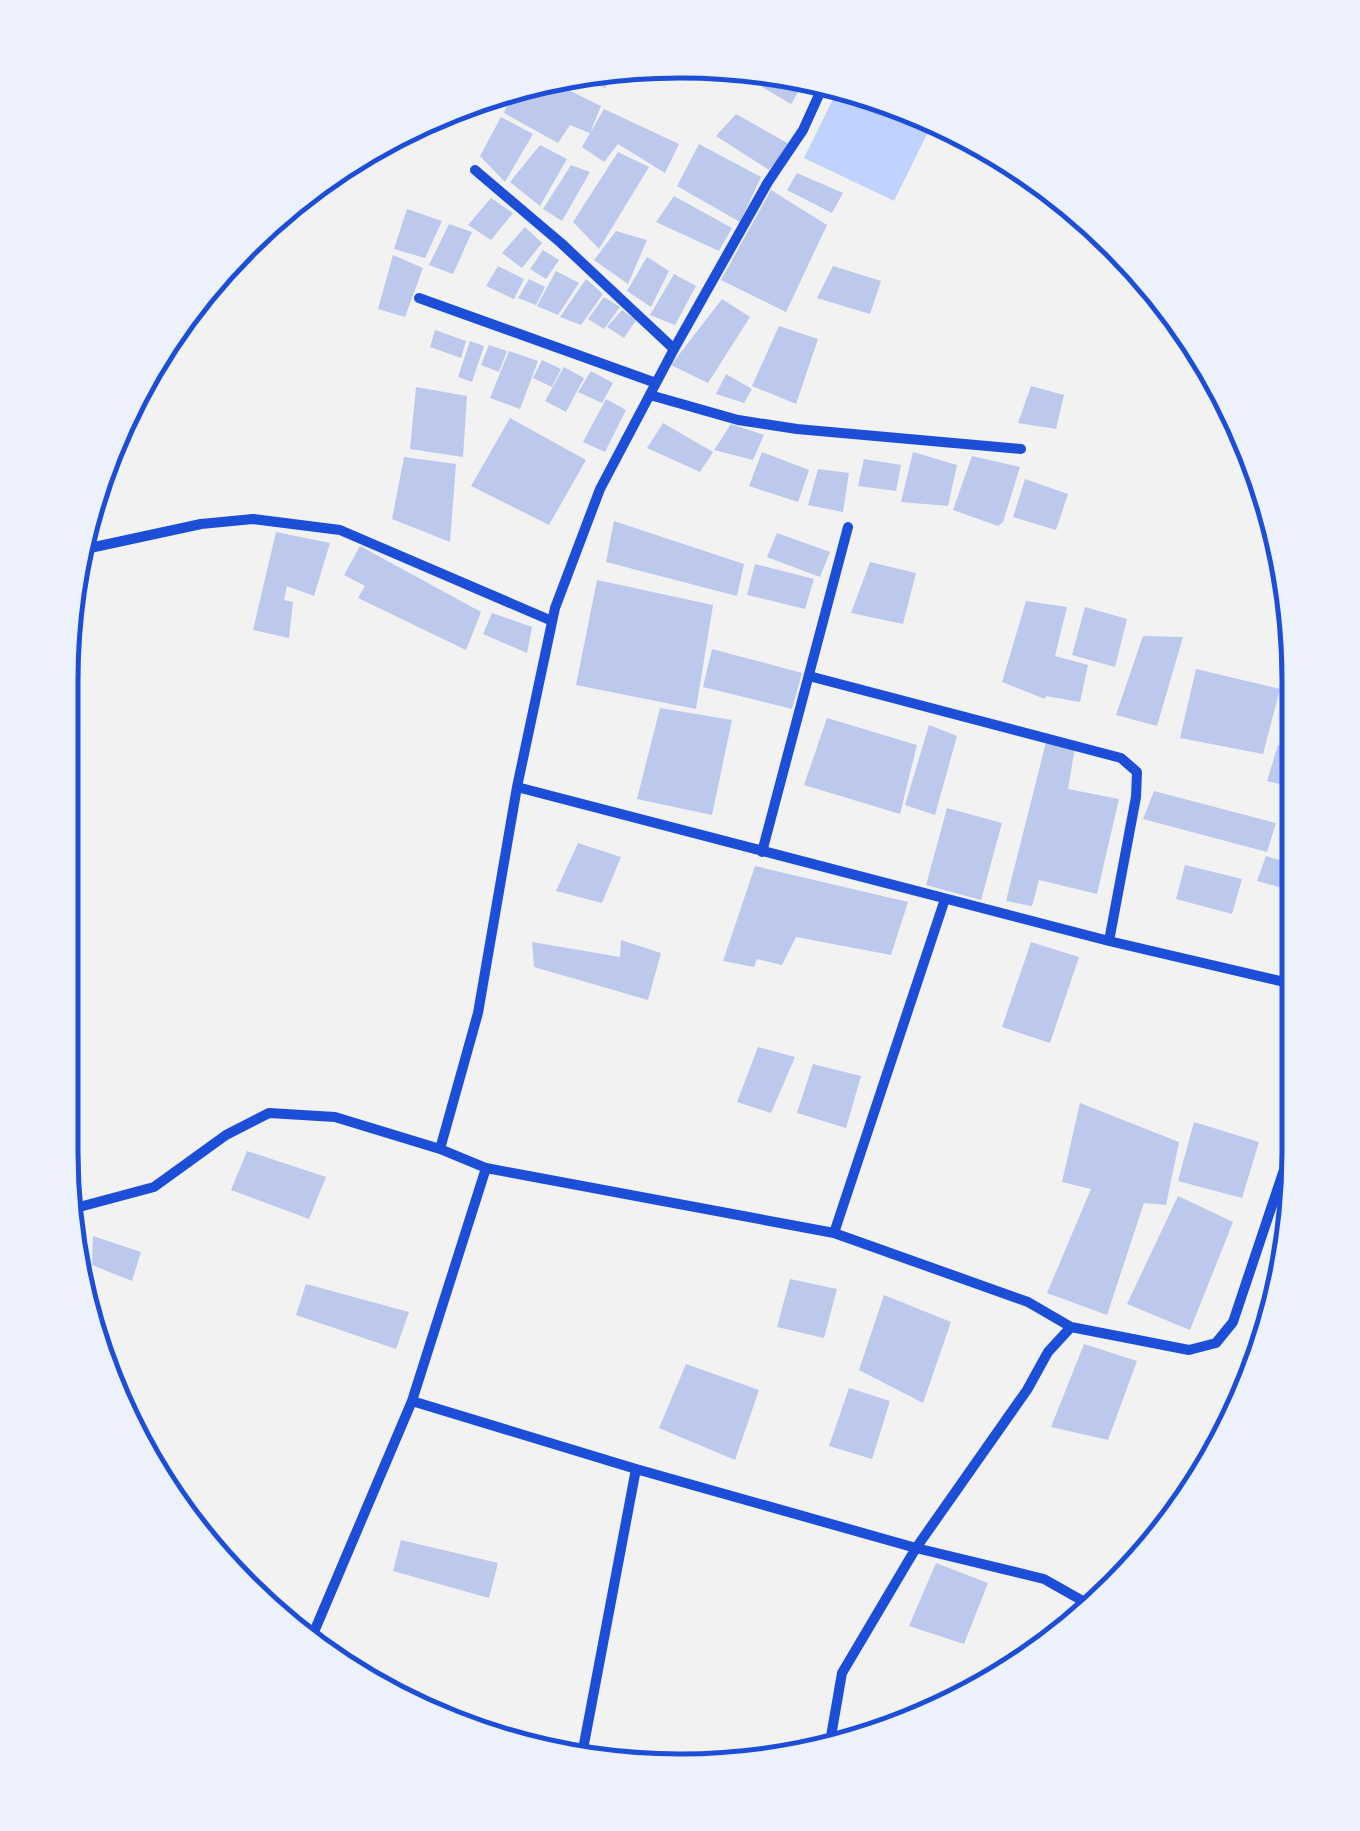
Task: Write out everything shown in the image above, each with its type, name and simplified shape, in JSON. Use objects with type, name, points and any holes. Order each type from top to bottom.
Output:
[{"type":"street","points":[[440,1149],[478,1013],[517,788],[552,621],[600,489],[674,349],[768,182],[803,130],[819,94]]},
{"type":"street","points":[[475,170],[561,243],[674,349]]},
{"type":"street","points":[[420,298],[656,383]]},
{"type":"street","points":[[650,395],[738,420],[797,429],[1022,449]]},
{"type":"street","points":[[92,547],[200,524],[252,519],[340,530],[552,621]]},
{"type":"street","points":[[762,852],[848,527]]},
{"type":"street","points":[[809,676],[1122,758],[1137,772],[1136,797],[1109,942]]},
{"type":"street","points":[[517,788],[1109,942],[1282,982]]},
{"type":"street","points":[[834,1233],[946,899]]},
{"type":"street","points":[[81,1207],[154,1188],[226,1135],[269,1112],[335,1117],[440,1149],[486,1168],[834,1233],[1028,1302],[1072,1327],[1189,1350],[1216,1343],[1233,1322],[1281,1178]]},
{"type":"street","points":[[315,1630],[412,1401],[486,1168]]},
{"type":"street","points":[[832,1734],[842,1673],[916,1548],[1027,1390],[1048,1352],[1072,1327]]},
{"type":"street","points":[[412,1401],[916,1548],[1044,1579],[1081,1601]]},
{"type":"street","points":[[584,1745],[636,1469]]},
{"type":"water","points":[[834,97],[928,131],[894,201],[804,158]]},
{"type":"building","points":[[764,84],[800,89],[791,104],[762,87]]},
{"type":"building","points":[[565,88],[601,106],[590,133],[570,125],[558,143],[504,113],[508,103]]},
{"type":"building","points":[[604,109],[679,144],[665,173],[618,144],[604,162],[582,147]]},
{"type":"building","points":[[736,114],[791,145],[769,170],[716,136]]},
{"type":"building","points":[[501,117],[533,134],[505,182],[480,156]]},
{"type":"building","points":[[699,144],[761,177],[740,222],[677,186]]},
{"type":"building","points":[[540,145],[567,159],[540,206],[510,182]]},
{"type":"building","points":[[618,152],[649,167],[599,249],[573,222]]},
{"type":"building","points":[[571,165],[590,172],[562,221],[543,209]]},
{"type":"building","points":[[797,173],[843,193],[832,213],[787,190]]},
{"type":"building","points":[[771,190],[827,225],[786,312],[721,280]]},
{"type":"building","points":[[674,196],[732,228],[719,251],[656,222]]},
{"type":"building","points":[[491,198],[513,213],[491,240],[468,225]]},
{"type":"building","points":[[407,209],[442,221],[425,258],[394,249]]},
{"type":"building","points":[[449,224],[472,232],[453,274],[429,265]]},
{"type":"building","points":[[525,227],[542,243],[522,268],[502,253]]},
{"type":"building","points":[[616,231],[647,240],[628,284],[594,260]]},
{"type":"building","points":[[543,250],[559,260],[546,279],[530,269]]},
{"type":"building","points":[[393,255],[423,268],[405,317],[378,309]]},
{"type":"building","points":[[647,257],[669,271],[651,307],[627,291]]},
{"type":"building","points":[[498,266],[524,279],[514,299],[486,286]]},
{"type":"building","points":[[833,266],[881,281],[870,314],[817,298]]},
{"type":"building","points":[[556,271],[579,283],[558,315],[537,306]]},
{"type":"building","points":[[674,274],[696,286],[675,325],[650,315]]},
{"type":"building","points":[[529,279],[545,287],[536,305],[518,298]]},
{"type":"building","points":[[586,279],[603,294],[581,325],[560,317]]},
{"type":"building","points":[[604,297],[620,307],[604,329],[588,319]]},
{"type":"building","points":[[722,299],[750,317],[708,383],[671,365]]},
{"type":"building","points":[[622,310],[636,320],[624,338],[607,327]]},
{"type":"building","points":[[779,326],[818,339],[796,404],[752,386]]},
{"type":"building","points":[[435,330],[466,341],[461,358],[430,347]]},
{"type":"building","points":[[470,341],[484,346],[472,382],[458,377]]},
{"type":"building","points":[[489,345],[507,351],[499,372],[481,365]]},
{"type":"building","points":[[509,351],[538,361],[520,409],[490,398]]},
{"type":"building","points":[[542,360],[561,369],[552,387],[533,378]]},
{"type":"building","points":[[564,367],[584,378],[566,412],[545,401]]},
{"type":"building","points":[[591,371],[613,383],[602,403],[578,392]]},
{"type":"building","points":[[726,374],[752,389],[744,403],[716,394]]},
{"type":"building","points":[[1031,386],[1064,395],[1056,429],[1018,423]]},
{"type":"building","points":[[416,387],[467,396],[463,457],[410,449]]},
{"type":"building","points":[[606,399],[626,410],[605,452],[583,442]]},
{"type":"building","points":[[510,418],[586,460],[549,525],[471,486]]},
{"type":"building","points":[[663,423],[713,452],[700,472],[647,448]]},
{"type":"building","points":[[731,424],[764,435],[753,460],[714,450]]},
{"type":"building","points":[[762,452],[809,470],[798,502],[749,486]]},
{"type":"building","points":[[913,452],[957,465],[948,506],[901,502]]},
{"type":"building","points":[[972,456],[1020,467],[1003,522],[998,526],[953,510]]},
{"type":"building","points":[[404,457],[456,464],[450,542],[392,519]]},
{"type":"building","points":[[864,459],[901,465],[896,491],[858,486]]},
{"type":"building","points":[[818,469],[849,473],[843,512],[808,505]]},
{"type":"building","points":[[1025,479],[1068,494],[1056,530],[1013,517]]},
{"type":"building","points":[[614,521],[744,564],[737,596],[606,562]]},
{"type":"building","points":[[276,532],[330,543],[314,596],[287,586],[284,600],[293,602],[289,638],[253,630]]},
{"type":"building","points":[[777,533],[830,552],[820,577],[767,557]]},
{"type":"building","points":[[360,546],[481,612],[466,650],[358,598],[365,586],[344,575]]},
{"type":"building","points":[[870,562],[916,573],[903,624],[851,613]]},
{"type":"building","points":[[755,564],[814,579],[805,609],[747,595]]},
{"type":"building","points":[[597,580],[713,605],[696,709],[576,685]]},
{"type":"building","points":[[1026,601],[1067,607],[1055,656],[1088,665],[1080,702],[1046,696],[1045,699],[1002,682]]},
{"type":"building","points":[[1085,607],[1127,619],[1115,667],[1072,655]]},
{"type":"building","points":[[492,613],[532,627],[527,653],[483,634]]},
{"type":"building","points":[[1143,636],[1183,637],[1157,726],[1116,715]]},
{"type":"building","points":[[712,649],[802,673],[792,709],[703,687]]},
{"type":"building","points":[[1196,669],[1280,689],[1263,754],[1180,738]]},
{"type":"building","points":[[660,708],[732,720],[712,815],[637,799]]},
{"type":"building","points":[[827,718],[917,745],[900,814],[804,785]]},
{"type":"building","points":[[929,725],[957,736],[935,815],[905,805]]},
{"type":"building","points":[[1046,742],[1075,747],[1068,789],[1119,799],[1097,894],[1039,880],[1032,906],[1006,901]]},
{"type":"building","points":[[1278,745],[1282,746],[1282,785],[1267,781]]},
{"type":"building","points":[[1154,791],[1276,823],[1267,852],[1143,819]]},
{"type":"building","points":[[947,808],[1002,823],[981,900],[926,885]]},
{"type":"building","points":[[578,843],[621,857],[602,903],[556,891]]},
{"type":"building","points":[[1266,856],[1282,861],[1282,888],[1257,881]]},
{"type":"building","points":[[1185,865],[1242,879],[1232,914],[1176,899]]},
{"type":"building","points":[[755,866],[908,902],[891,955],[796,937],[782,965],[757,959],[754,967],[723,961]]},
{"type":"building","points":[[621,940],[661,953],[648,1000],[534,967],[532,942],[620,957]]},
{"type":"building","points":[[1031,942],[1079,957],[1050,1043],[1002,1027]]},
{"type":"building","points":[[758,1047],[795,1057],[771,1113],[737,1102]]},
{"type":"building","points":[[813,1064],[861,1076],[846,1128],[797,1113]]},
{"type":"building","points":[[1080,1103],[1179,1142],[1166,1205],[1144,1203],[1107,1315],[1047,1293],[1091,1189],[1062,1182]]},
{"type":"building","points":[[1194,1122],[1259,1142],[1242,1198],[1178,1181]]},
{"type":"building","points":[[247,1151],[326,1177],[309,1219],[231,1190]]},
{"type":"building","points":[[1178,1196],[1233,1222],[1190,1330],[1127,1304]]},
{"type":"building","points":[[93,1236],[141,1252],[132,1281],[92,1265]]},
{"type":"building","points":[[790,1279],[837,1289],[824,1338],[777,1327]]},
{"type":"building","points":[[306,1284],[409,1312],[396,1349],[296,1315]]},
{"type":"building","points":[[884,1295],[951,1322],[923,1403],[859,1370]]},
{"type":"building","points":[[1084,1344],[1137,1361],[1108,1440],[1051,1427]]},
{"type":"building","points":[[686,1364],[759,1390],[735,1460],[659,1428]]},
{"type":"building","points":[[849,1388],[890,1401],[872,1459],[829,1446]]},
{"type":"building","points":[[401,1540],[498,1563],[489,1598],[393,1571]]},
{"type":"building","points":[[936,1563],[988,1583],[964,1644],[909,1626]]}]
